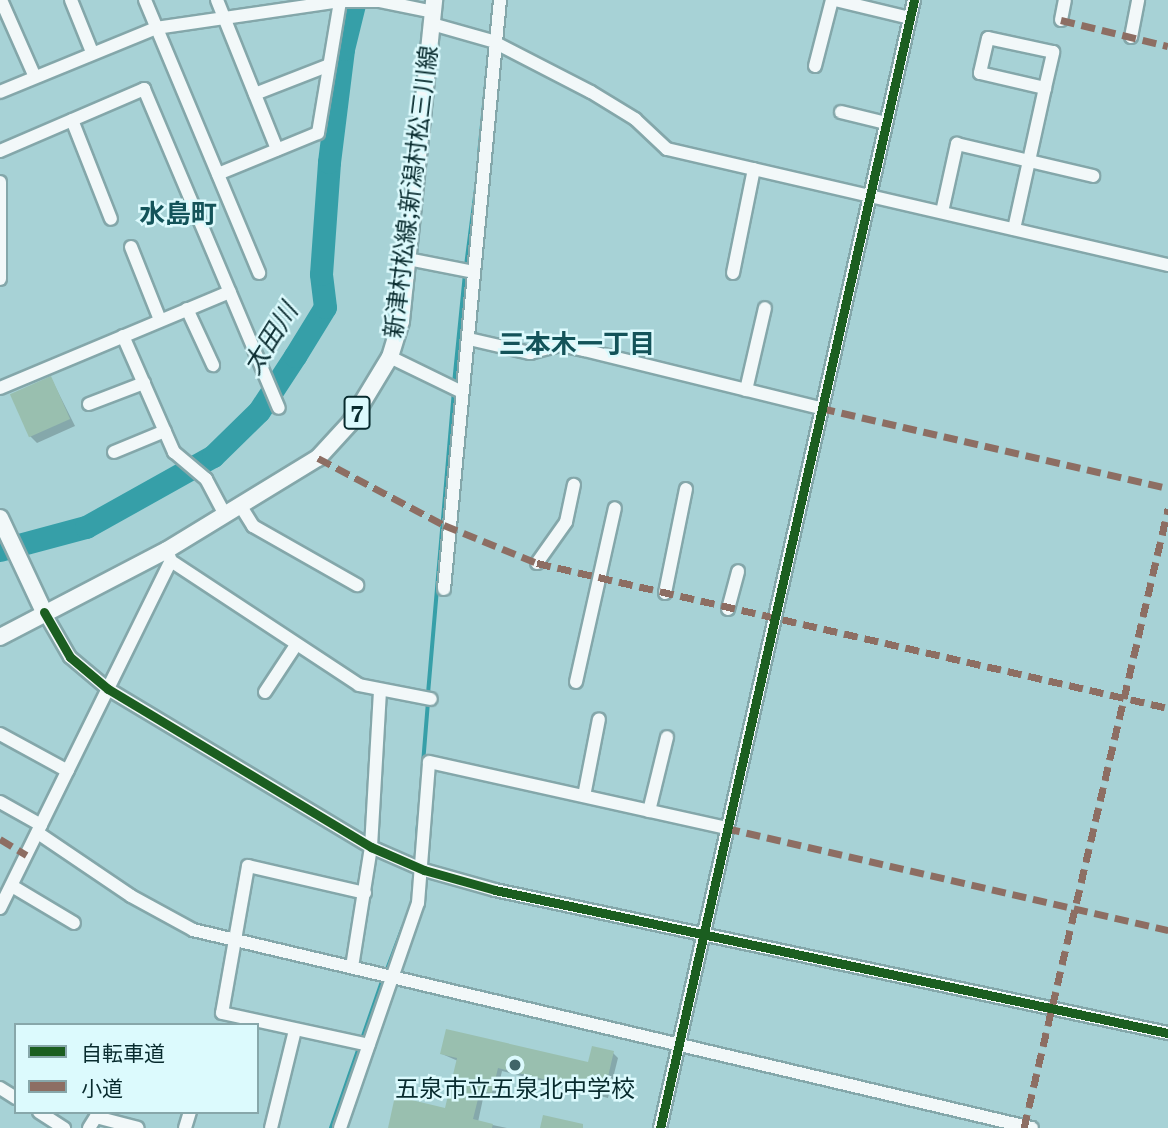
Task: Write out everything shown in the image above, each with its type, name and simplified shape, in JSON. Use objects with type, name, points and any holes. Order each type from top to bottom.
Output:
[{"type":"main road","name":"新津村松線;新潟村松三川線","points":[[0,637],[44,612],[169,555],[225,514],[318,458],[350,423],[390,357],[401,321],[433,12]]},
{"type":"main road","points":[[0,518],[44,612]]},
{"type":"street","points":[[1,0],[35,77]]},
{"type":"street","points":[[71,0],[92,52]]},
{"type":"street","points":[[145,0],[259,273]]},
{"type":"street","points":[[217,0],[277,149]]},
{"type":"street","points":[[444,589],[460,391],[469,339],[500,0]]},
{"type":"street","points":[[815,66],[834,0],[909,18]]},
{"type":"street","points":[[660,1128],[914,0]]},
{"type":"street","points":[[1061,20],[1065,0]]},
{"type":"street","points":[[1130,37],[1138,0]]},
{"type":"street","points":[[218,174],[318,134],[327,66],[340,1]]},
{"type":"street","points":[[0,92],[156,28],[225,19],[299,4],[380,1],[433,12],[497,43],[591,92],[635,119],[667,149],[1168,265]]},
{"type":"street","points":[[1014,229],[1045,88],[1052,52],[989,38],[981,73],[1045,88]]},
{"type":"street","points":[[255,94],[327,66]]},
{"type":"street","points":[[0,151],[144,89],[279,408]]},
{"type":"street","points":[[841,112],[886,123]]},
{"type":"street","points":[[72,120],[111,219]]},
{"type":"street","points":[[942,212],[957,144],[1093,176]]},
{"type":"street","points":[[733,273],[754,169]]},
{"type":"street","points":[[0,182],[1,271]]},
{"type":"street","points":[[131,247],[160,320]]},
{"type":"street","points":[[408,259],[474,272]]},
{"type":"street","points":[[0,388],[230,292]]},
{"type":"street","points":[[746,390],[765,308]]},
{"type":"street","points":[[187,309],[213,365]]},
{"type":"street","points":[[123,335],[174,452],[206,479],[225,514]]},
{"type":"street","points":[[469,339],[530,353],[560,345],[821,408]]},
{"type":"street","points":[[390,357],[460,391]]},
{"type":"street","points":[[89,404],[144,383]]},
{"type":"street","points":[[114,452],[165,430]]},
{"type":"street","points":[[537,562],[566,522],[573,485]]},
{"type":"street","points":[[665,593],[686,489]]},
{"type":"street","points":[[240,505],[253,526],[357,585]]},
{"type":"street","points":[[576,682],[615,509]]},
{"type":"street","points":[[0,908],[108,689],[169,555],[296,645],[359,685],[380,693],[432,699]]},
{"type":"street","points":[[729,609],[738,570]]},
{"type":"street","points":[[44,612],[70,657],[108,689],[371,847],[424,870],[1168,1033]]},
{"type":"street","points":[[265,692],[296,645]]},
{"type":"street","points":[[352,967],[371,847],[380,693]]},
{"type":"street","points":[[584,796],[599,719]]},
{"type":"street","points":[[0,734],[68,771]]},
{"type":"street","points":[[649,811],[667,737]]},
{"type":"street","points":[[340,1128],[389,977],[418,903],[424,870],[429,762],[726,828]]},
{"type":"street","points":[[0,802],[183,925],[235,942],[352,967],[1032,1128]]},
{"type":"street","points":[[365,893],[248,866],[222,1013],[369,1045]]},
{"type":"street","points":[[12,887],[74,923]]},
{"type":"street","points":[[271,1128],[295,1030]]},
{"type":"street","points":[[42,1114],[64,1128]]},
{"type":"street","points":[[94,1119],[138,1128]]},
{"type":"building","points":[[51,376],[70,419],[29,437],[10,394]]},
{"type":"building","points":[[446,1029],[588,1062],[592,1046],[614,1051],[604,1094],[498,1068],[492,1093],[480,1091],[473,1119],[493,1124],[492,1128],[388,1128],[395,1096],[445,1108],[457,1058],[440,1054]]},
{"type":"building","points":[[543,1115],[583,1124],[583,1128],[540,1128]]},
{"type":"waterway","name":"太田川","points":[[0,550],[86,527],[213,456],[259,411],[295,356],[325,307],[321,274],[329,162],[343,49],[355,0]]},
{"type":"waterway","points":[[479,155],[489,54]]},
{"type":"waterway","points":[[466,266],[478,173]]},
{"type":"waterway","points":[[454,384],[465,273]]},
{"type":"waterway","points":[[428,694],[454,392]]},
{"type":"waterway","points":[[423,764],[428,702]]},
{"type":"waterway","points":[[417,834],[419,814]]},
{"type":"waterway","points":[[386,972],[403,927]]},
{"type":"waterway","points":[[331,1128],[383,979]]},
{"type":"marked path","points":[[1061,20],[1168,46]]},
{"type":"marked path","points":[[821,408],[1168,488]]},
{"type":"marked path","points":[[318,458],[444,525],[537,563],[1168,708]]},
{"type":"marked path","points":[[1024,1128],[1168,509]]},
{"type":"marked path","points":[[726,828],[1168,930]]},
{"type":"marked path","points":[[0,839],[27,855]]},
{"type":"cycle path","points":[[660,1128],[914,0]]},
{"type":"cycle path","points":[[44,612],[70,657],[108,689],[371,847],[424,870],[495,890],[1168,1033]]},
{"type":"place","name":"五泉市立五泉北中学校","points":[[515,1065]]},
{"type":"district","name":"水島町","points":[[178,215]]},
{"type":"district","name":"三本木一丁目","points":[[577,345]]}]
